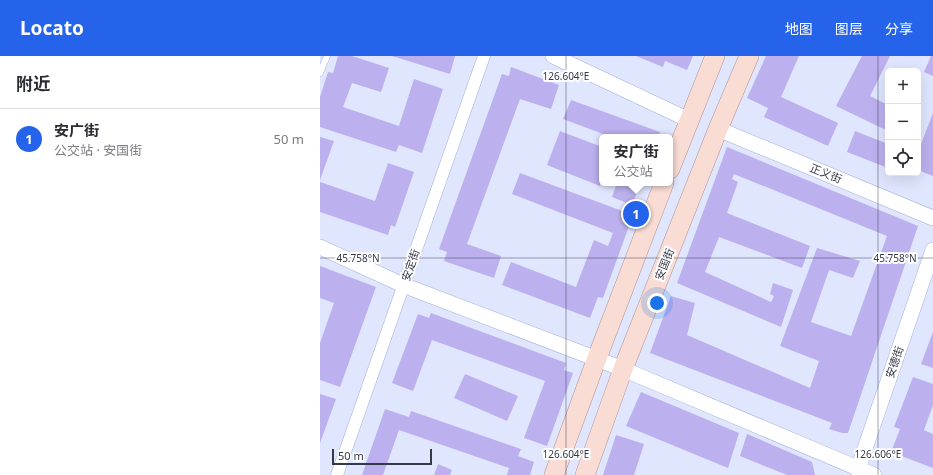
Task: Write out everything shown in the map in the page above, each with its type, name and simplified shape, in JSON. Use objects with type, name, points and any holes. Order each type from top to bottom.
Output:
[{"type":"main road","points":[[673,161],[715,56]]},
{"type":"main road","name":"安国街","points":[[585,475],[623,369],[718,129],[749,56]]},
{"type":"main road","points":[[554,475],[596,358],[663,186]]},
{"type":"street","name":"安定街","points":[[337,475],[484,56]]},
{"type":"street","points":[[553,56],[689,120]]},
{"type":"street","name":"正义街","points":[[718,129],[933,218]]},
{"type":"street","points":[[320,247],[403,285],[596,358],[858,472],[874,475]]},
{"type":"street","name":"安德街","points":[[858,472],[933,250]]},
{"type":"lane","points":[[320,74],[327,56]]},
{"type":"building","points":[[338,56],[352,56],[389,68],[381,92],[352,83],[343,107],[399,126],[414,79],[443,89],[422,153],[399,145],[396,152],[320,127],[320,97],[328,72],[333,73]]},
{"type":"building","points":[[392,56],[455,56],[450,74]]},
{"type":"building","points":[[636,56],[693,56],[687,70],[665,61],[663,67]]},
{"type":"building","points":[[766,56],[799,56],[781,97],[838,123],[828,146],[764,117],[768,108],[747,98]]},
{"type":"building","points":[[862,56],[890,56],[870,96],[885,104],[885,130],[836,106]]},
{"type":"building","points":[[931,56],[933,56],[933,76],[924,72]]},
{"type":"building","points":[[511,67],[559,85],[551,109],[520,99],[467,244],[501,256],[494,278],[444,261],[447,252],[439,249],[502,74],[509,76]]},
{"type":"building","points":[[571,100],[660,132],[659,134],[603,134],[563,119]]},
{"type":"building","points":[[933,113],[933,176],[921,171],[921,144]]},
{"type":"building","points":[[560,131],[599,146],[599,186],[547,165]]},
{"type":"building","points":[[855,131],[885,143],[885,167],[847,152]]},
{"type":"building","points":[[320,137],[334,141],[320,180]]},
{"type":"building","points":[[727,147],[918,226],[848,433],[842,433],[829,429],[832,423],[650,353],[671,296],[695,303],[687,335],[810,388],[819,361],[780,346],[817,248],[860,261],[853,278],[829,270],[811,322],[851,336],[887,236],[734,174],[732,179],[738,182],[727,213],[810,246],[802,268],[719,237],[705,272],[771,302],[774,296],[770,294],[773,283],[793,290],[781,327],[677,283]]},
{"type":"building","points":[[388,163],[414,172],[395,227],[391,225],[388,235],[320,212],[320,182],[375,201]]},
{"type":"building","points":[[520,173],[633,215],[603,298],[598,297],[590,318],[502,285],[511,262],[576,287],[594,240],[608,246],[613,233],[512,194]]},
{"type":"building","points":[[616,186],[640,186],[632,205],[612,197]]},
{"type":"building","points":[[320,266],[376,287],[340,387],[320,380],[320,343],[334,303],[320,298]]},
{"type":"building","points":[[431,313],[566,363],[564,370],[573,373],[547,446],[524,438],[545,381],[432,340],[413,391],[392,383],[418,314],[429,318]]},
{"type":"building","points":[[933,332],[933,368],[921,364]]},
{"type":"building","points":[[465,374],[518,396],[507,421],[454,398]]},
{"type":"building","points":[[913,377],[933,384],[933,405],[924,430],[933,434],[933,468],[891,452],[900,429],[894,427]]},
{"type":"building","points":[[641,392],[739,433],[728,468],[626,426]]},
{"type":"building","points":[[320,394],[336,399],[320,443]]},
{"type":"building","points":[[385,409],[409,417],[411,411],[521,449],[518,456],[534,462],[530,475],[507,475],[509,468],[399,430],[383,475],[362,475]]},
{"type":"building","points":[[747,434],[812,462],[815,475],[787,475],[740,456]]},
{"type":"building","points":[[616,435],[644,444],[634,475],[603,475]]},
{"type":"building","points":[[438,464],[452,470],[450,475],[434,475]]},
{"type":"place","name":"安广街","points":[[636,214]]}]
